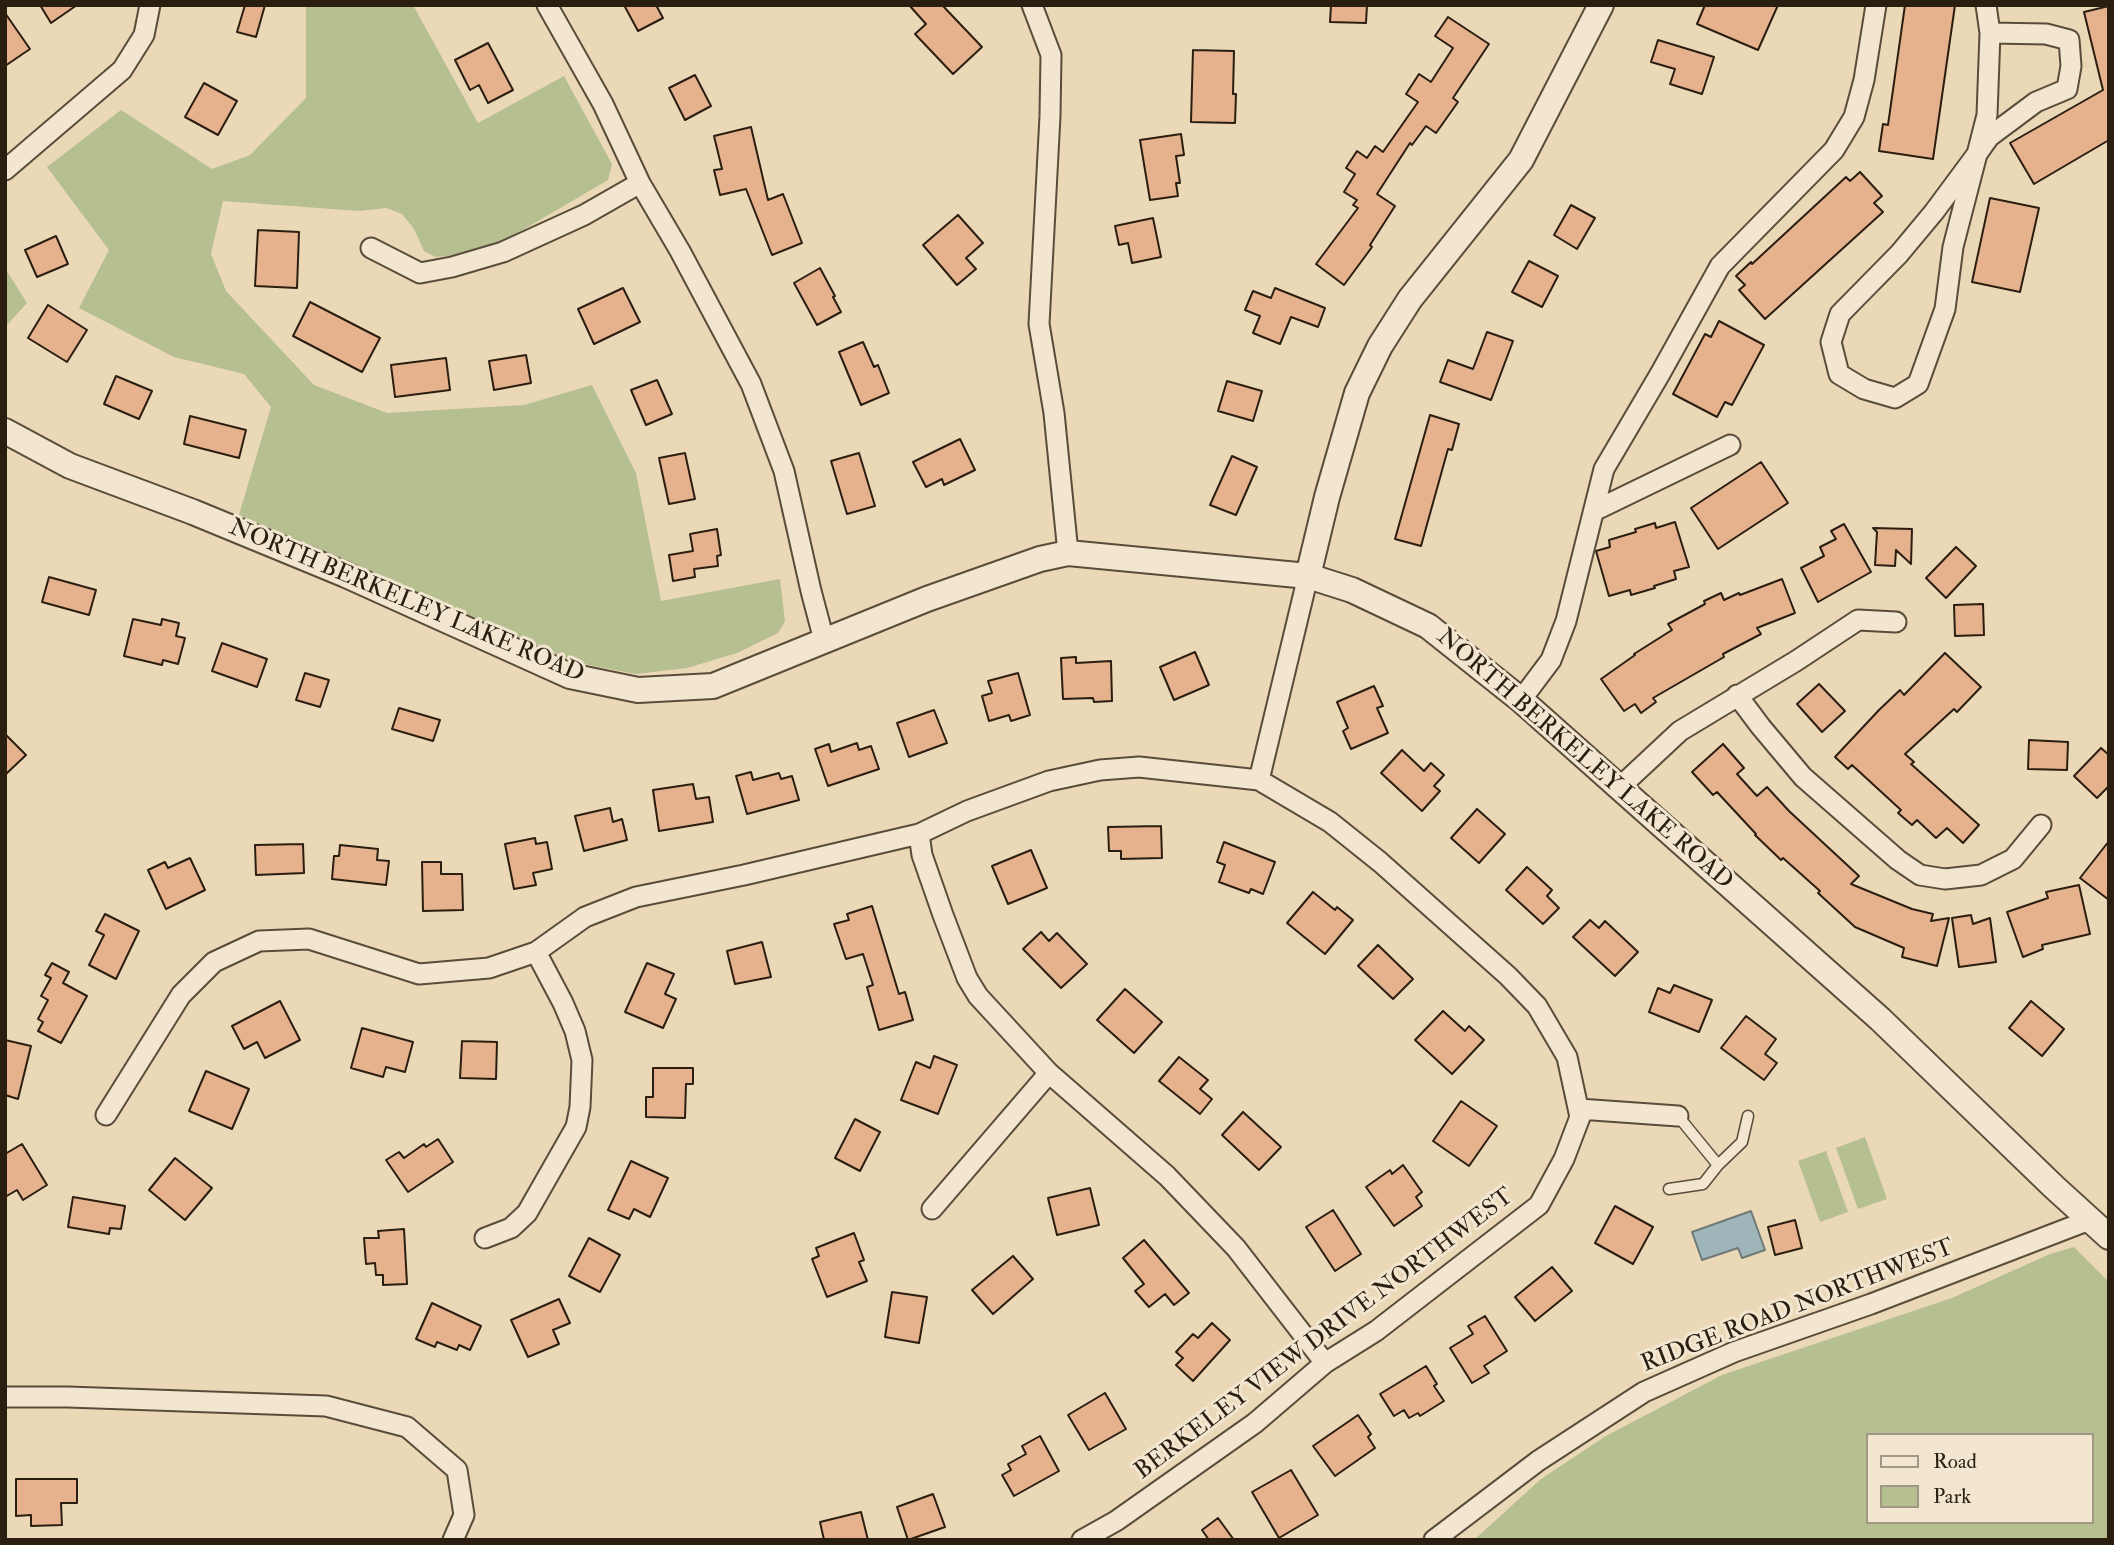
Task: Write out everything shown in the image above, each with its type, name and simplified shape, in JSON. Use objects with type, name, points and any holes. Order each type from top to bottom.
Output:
[{"type":"street","points":[[5,170],[122,71],[144,35],[150,5]]},
{"type":"street","points":[[547,5],[604,104],[640,183],[680,251],[751,384],[784,471],[824,640]]},
{"type":"street","points":[[1032,5],[1051,55],[1039,324],[1054,414],[1068,553]]},
{"type":"street","points":[[1259,780],[1326,497],[1357,393],[1380,346],[1410,299],[1521,160],[1601,5]]},
{"type":"street","points":[[1521,701],[1551,660],[1566,621],[1604,469],[1720,266],[1834,150],[1854,117],[1864,80],[1876,5]]},
{"type":"street","points":[[1986,5],[1990,33],[1987,115],[1977,154],[1953,247],[1945,309],[1918,384],[1895,398],[1864,389],[1839,374],[1831,342],[1840,314],[1899,254],[1934,212],[1977,154],[1989,137],[2036,102],[2067,89],[2071,66],[2069,40],[2046,34],[1990,33]]},
{"type":"street","points":[[372,248],[420,273],[452,267],[503,252],[584,215],[640,183]]},
{"type":"street","name":"NORTH BERKELEY LAKE ROAD","points":[[5,431],[70,466],[193,512],[322,565],[570,676],[638,690],[713,686],[927,599],[1040,559],[1068,553],[1308,576],[1352,590],[1428,626],[1521,701],[1880,1019],[2100,1228]]},
{"type":"street","points":[[1594,511],[1730,445]]},
{"type":"street","points":[[1619,787],[1679,731],[1858,620],[1896,622]]},
{"type":"street","points":[[1737,695],[1803,777],[1898,860],[1920,875],[1945,879],[1981,876],[2013,859],[2041,825]]},
{"type":"street","name":"BERKELEY VIEW DRIVE NORTHWEST","points":[[106,1115],[181,995],[214,962],[258,941],[309,939],[419,974],[489,968],[536,952],[585,917],[636,897],[744,876],[919,834],[967,811],[1049,781],[1100,770],[1139,767],[1259,780],[1329,822],[1380,862],[1508,976],[1537,1006],[1567,1057],[1580,1117],[1564,1159],[1539,1205],[1376,1331],[1325,1363],[1255,1423],[1116,1521],[1082,1540]]},
{"type":"street","points":[[919,834],[922,855],[967,978],[978,996],[1049,1073],[1167,1176],[1236,1248],[1325,1363]]},
{"type":"street","points":[[485,1238],[511,1228],[527,1213],[576,1127],[580,1107],[582,1060],[575,1031],[536,952]]},
{"type":"street","points":[[932,1209],[1049,1073]]},
{"type":"street","points":[[1579,1110],[1678,1116]]},
{"type":"street","name":"RIDGE ROAD NORTHWEST","points":[[1434,1540],[1538,1461],[1644,1392],[1734,1352],[2100,1228]]},
{"type":"street","points":[[5,1397],[326,1406],[407,1427],[457,1470],[464,1516],[453,1540]]},
{"type":"lane","points":[[1678,1116],[1718,1166]]},
{"type":"lane","points":[[1669,1189],[1703,1184],[1742,1142],[1748,1116]]},
{"type":"green space","points":[[306,5],[413,5],[478,123],[564,76],[612,164],[608,180],[509,238],[470,254],[436,257],[424,251],[414,229],[402,214],[386,208],[359,211],[223,201],[211,254],[226,291],[314,385],[387,413],[524,405],[592,385],[636,473],[661,601],[780,579],[785,621],[778,633],[737,653],[687,668],[636,674],[578,663],[238,518],[271,407],[244,374],[174,357],[79,308],[109,250],[47,167],[121,110],[212,169],[250,155],[306,98]]},
{"type":"green space","points":[[5,268],[27,303],[5,327]]},
{"type":"green space","points":[[1865,1137],[1887,1199],[1858,1209],[1836,1148]]},
{"type":"green space","points":[[1826,1151],[1848,1212],[1820,1222],[1798,1161]]},
{"type":"green space","points":[[2074,1247],[2109,1282],[2109,1540],[1474,1540],[1541,1479],[1606,1436],[1722,1375],[1952,1298],[2050,1254]]},
{"type":"water","points":[[1751,1211],[1765,1250],[1742,1258],[1738,1248],[1702,1260],[1692,1232]]},
{"type":"building","points":[[40,5],[77,5],[51,23]]},
{"type":"building","points":[[245,5],[265,5],[256,37],[237,32]]},
{"type":"building","points":[[624,5],[656,5],[663,18],[638,31]]},
{"type":"building","points":[[909,5],[942,5],[982,47],[953,74],[915,34],[926,24]]},
{"type":"building","points":[[1331,5],[1367,5],[1366,23],[1330,22]]},
{"type":"building","points":[[1705,5],[1778,5],[1758,50],[1697,24]]},
{"type":"building","points":[[1905,5],[1955,5],[1933,159],[1879,151],[1883,124],[1888,125]]},
{"type":"building","points":[[2109,6],[2109,140],[2034,184],[2010,143],[2103,90],[2084,12]]},
{"type":"building","points":[[5,13],[30,49],[5,66]]},
{"type":"building","points":[[1448,17],[1489,44],[1453,98],[1458,102],[1436,133],[1426,126],[1412,145],[1410,143],[1377,194],[1395,206],[1370,245],[1372,247],[1344,285],[1316,264],[1358,208],[1353,205],[1357,200],[1344,192],[1355,174],[1346,168],[1357,151],[1367,158],[1375,146],[1383,152],[1418,102],[1406,94],[1419,74],[1431,82],[1453,48],[1435,36]]},
{"type":"building","points":[[1658,40],[1714,57],[1702,94],[1670,84],[1675,69],[1651,62]]},
{"type":"building","points":[[488,43],[513,90],[488,103],[479,85],[470,90],[455,60]]},
{"type":"building","points":[[1193,50],[1234,51],[1235,123],[1191,122]]},
{"type":"building","points":[[695,75],[711,106],[685,120],[669,88]]},
{"type":"building","points":[[204,83],[237,101],[218,135],[185,117]]},
{"type":"building","points":[[751,127],[768,200],[783,194],[802,243],[772,255],[746,189],[720,195],[714,170],[722,169],[714,136]]},
{"type":"building","points":[[1181,134],[1184,155],[1176,156],[1180,183],[1176,183],[1178,196],[1150,200],[1140,140]]},
{"type":"building","points":[[1860,172],[1882,196],[1874,203],[1883,212],[1765,319],[1739,290],[1745,285],[1736,276],[1846,177],[1850,181]]},
{"type":"building","points":[[1990,198],[2039,208],[2020,292],[1972,282]]},
{"type":"building","points":[[1571,205],[1595,218],[1577,249],[1554,235]]},
{"type":"building","points":[[958,215],[983,243],[966,258],[976,269],[957,285],[923,245]]},
{"type":"building","points":[[1153,218],[1161,257],[1132,263],[1128,243],[1119,245],[1115,226]]},
{"type":"building","points":[[258,230],[299,232],[297,288],[255,286]]},
{"type":"building","points":[[56,236],[68,264],[37,277],[25,250]]},
{"type":"building","points":[[1529,261],[1558,276],[1542,307],[1512,292]]},
{"type":"building","points":[[820,268],[841,312],[817,325],[794,283]]},
{"type":"building","points":[[623,288],[640,322],[594,344],[578,309]]},
{"type":"building","points":[[1275,288],[1325,308],[1318,327],[1291,317],[1280,344],[1253,333],[1260,316],[1245,310],[1253,291],[1271,298]]},
{"type":"building","points":[[310,302],[380,338],[362,372],[293,336]]},
{"type":"building","points":[[48,305],[87,330],[67,362],[28,338]]},
{"type":"building","points":[[1719,321],[1764,345],[1732,405],[1725,402],[1717,417],[1673,394],[1705,334],[1711,337]]},
{"type":"building","points":[[1487,332],[1513,341],[1491,400],[1440,382],[1448,360],[1473,369]]},
{"type":"building","points":[[863,342],[874,367],[878,365],[889,393],[861,405],[839,352]]},
{"type":"building","points":[[526,355],[531,383],[494,390],[489,361]]},
{"type":"building","points":[[446,358],[450,390],[395,397],[391,365]]},
{"type":"building","points":[[116,376],[152,391],[139,419],[104,404]]},
{"type":"building","points":[[657,380],[672,414],[646,425],[631,390]]},
{"type":"building","points":[[1227,381],[1262,391],[1253,421],[1218,411]]},
{"type":"building","points":[[1430,415],[1459,424],[1452,450],[1448,449],[1421,546],[1395,539]]},
{"type":"building","points":[[190,416],[246,430],[239,458],[184,444]]},
{"type":"building","points":[[960,439],[975,470],[944,485],[942,479],[926,487],[913,462]]},
{"type":"building","points":[[685,453],[695,499],[669,504],[659,458]]},
{"type":"building","points":[[859,453],[875,506],[847,514],[831,461]]},
{"type":"building","points":[[1232,456],[1257,467],[1236,515],[1210,505]]},
{"type":"building","points":[[1761,462],[1788,503],[1718,549],[1691,508]]},
{"type":"building","points":[[1675,522],[1689,567],[1674,571],[1676,579],[1654,586],[1655,588],[1631,595],[1630,590],[1609,596],[1596,551],[1610,547],[1609,540],[1636,532],[1635,529],[1655,523],[1656,528]]},
{"type":"building","points":[[1844,524],[1871,572],[1818,602],[1801,568],[1824,556],[1820,547],[1836,539],[1831,531]]},
{"type":"building","points":[[1873,528],[1912,529],[1911,564],[1896,550],[1895,566],[1875,565],[1877,532]]},
{"type":"building","points":[[717,529],[721,555],[717,556],[718,566],[694,569],[695,577],[673,581],[669,555],[693,551],[690,534]]},
{"type":"building","points":[[1956,547],[1976,566],[1946,598],[1926,578]]},
{"type":"building","points":[[49,577],[96,590],[89,615],[42,602]]},
{"type":"building","points":[[1782,579],[1795,613],[1757,628],[1761,634],[1723,654],[1724,657],[1653,698],[1656,702],[1641,713],[1635,704],[1624,711],[1601,679],[1672,630],[1668,624],[1705,604],[1704,601],[1721,593],[1724,600]]},
{"type":"building","points":[[1983,604],[1984,635],[1955,636],[1954,605]]},
{"type":"building","points":[[133,619],[161,625],[162,619],[179,623],[176,636],[185,638],[178,664],[163,660],[162,665],[124,656]]},
{"type":"building","points":[[222,643],[267,659],[257,687],[212,671]]},
{"type":"building","points":[[1195,652],[1209,685],[1174,700],[1160,667]]},
{"type":"building","points":[[1945,653],[1981,687],[1957,712],[1954,709],[1905,754],[1914,762],[1911,764],[1979,825],[1963,843],[1947,828],[1936,838],[1917,820],[1912,825],[1898,813],[1901,810],[1852,765],[1848,769],[1835,757],[1900,690],[1904,695]]},
{"type":"building","points":[[1076,657],[1076,663],[1111,661],[1112,701],[1094,702],[1093,698],[1063,699],[1061,658]]},
{"type":"building","points":[[305,673],[329,680],[320,707],[296,700]]},
{"type":"building","points":[[1018,673],[1030,715],[1011,721],[1009,715],[989,721],[982,696],[992,693],[988,681]]},
{"type":"building","points":[[1819,684],[1845,711],[1822,732],[1797,704]]},
{"type":"building","points":[[1374,686],[1383,706],[1377,708],[1388,733],[1351,749],[1343,731],[1348,728],[1337,702]]},
{"type":"building","points":[[399,708],[440,720],[433,741],[392,729]]},
{"type":"building","points":[[934,710],[947,743],[909,757],[897,723]]},
{"type":"building","points":[[5,734],[26,755],[5,775]]},
{"type":"building","points":[[2029,740],[2068,742],[2067,770],[2028,769]]},
{"type":"building","points":[[857,743],[859,750],[871,746],[879,769],[828,786],[815,749],[829,744],[831,752]]},
{"type":"building","points":[[1723,744],[1744,768],[1737,774],[1757,796],[1767,787],[1859,876],[1851,884],[1912,909],[1933,914],[1931,921],[1949,918],[1937,966],[1902,957],[1904,948],[1855,927],[1818,893],[1820,891],[1755,835],[1717,792],[1713,795],[1692,772]]},
{"type":"building","points":[[2101,748],[2109,755],[2109,786],[2097,798],[2074,776]]},
{"type":"building","points":[[1402,750],[1424,771],[1431,763],[1444,775],[1434,786],[1440,791],[1422,811],[1381,773]]},
{"type":"building","points":[[751,772],[753,780],[779,773],[781,779],[792,776],[799,800],[747,814],[736,776]]},
{"type":"building","points":[[693,784],[696,799],[709,797],[713,822],[659,831],[653,790]]},
{"type":"building","points":[[610,808],[613,822],[622,819],[627,840],[584,851],[575,816]]},
{"type":"building","points":[[1477,809],[1505,834],[1479,863],[1451,838]]},
{"type":"building","points":[[1161,826],[1162,858],[1121,859],[1121,851],[1109,851],[1108,827]]},
{"type":"building","points":[[535,838],[536,844],[547,842],[552,869],[533,873],[536,885],[514,889],[505,844]]},
{"type":"building","points":[[2109,841],[2109,900],[2080,878]]},
{"type":"building","points":[[1224,842],[1275,862],[1263,894],[1251,889],[1249,893],[1219,882],[1225,865],[1217,862]]},
{"type":"building","points":[[303,844],[304,873],[256,875],[255,845]]},
{"type":"building","points":[[340,845],[378,849],[377,860],[389,861],[386,885],[332,879],[334,856],[339,856]]},
{"type":"building","points":[[1031,850],[1047,888],[1008,904],[992,866]]},
{"type":"building","points":[[190,858],[205,890],[166,909],[148,870],[165,862],[168,868]]},
{"type":"building","points":[[422,862],[441,862],[441,874],[462,874],[463,910],[423,911]]},
{"type":"building","points":[[1527,867],[1552,890],[1547,896],[1559,908],[1543,924],[1506,890]]},
{"type":"building","points":[[2079,885],[2090,934],[2042,945],[2043,949],[2023,957],[2007,912],[2048,898],[2046,892]]},
{"type":"building","points":[[1313,892],[1335,910],[1337,907],[1353,920],[1325,954],[1287,923]]},
{"type":"building","points":[[872,906],[899,994],[905,992],[913,1020],[879,1030],[867,987],[873,985],[863,954],[846,959],[834,924],[849,920],[847,914]]},
{"type":"building","points":[[105,914],[139,931],[116,979],[89,965],[104,935],[96,931]]},
{"type":"building","points":[[1971,915],[1973,924],[1990,918],[1996,962],[1959,967],[1952,918]]},
{"type":"building","points":[[1590,920],[1599,928],[1605,921],[1638,952],[1615,976],[1573,937]]},
{"type":"building","points":[[1041,932],[1049,941],[1057,933],[1087,964],[1061,988],[1023,949]]},
{"type":"building","points":[[762,942],[771,977],[735,984],[727,951]]},
{"type":"building","points":[[1378,945],[1413,979],[1393,999],[1358,966]]},
{"type":"building","points":[[52,963],[69,972],[63,983],[87,996],[61,1043],[38,1031],[43,1022],[38,1019],[48,1000],[41,996],[51,978],[45,975]]},
{"type":"building","points":[[647,963],[674,974],[665,994],[676,999],[663,1028],[625,1012]]},
{"type":"building","points":[[1674,985],[1712,1000],[1699,1032],[1649,1012],[1658,988],[1670,993]]},
{"type":"building","points":[[1125,989],[1162,1022],[1134,1053],[1097,1020]]},
{"type":"building","points":[[280,1001],[300,1040],[265,1058],[257,1042],[244,1049],[232,1026]]},
{"type":"building","points":[[2031,1001],[2064,1029],[2042,1056],[2009,1028]]},
{"type":"building","points":[[1443,1011],[1465,1031],[1469,1026],[1484,1040],[1452,1074],[1415,1040]]},
{"type":"building","points":[[1746,1016],[1776,1039],[1765,1054],[1777,1063],[1764,1080],[1721,1048]]},
{"type":"building","points":[[362,1028],[413,1042],[405,1072],[386,1067],[383,1077],[351,1068]]},
{"type":"building","points":[[5,1040],[31,1046],[18,1099],[5,1095]]},
{"type":"building","points":[[462,1041],[497,1042],[496,1079],[460,1078]]},
{"type":"building","points":[[934,1056],[957,1065],[938,1114],[901,1100],[916,1062],[930,1068]]},
{"type":"building","points":[[1179,1057],[1208,1080],[1200,1089],[1212,1099],[1200,1114],[1159,1081]]},
{"type":"building","points":[[653,1068],[693,1068],[693,1084],[686,1084],[685,1118],[646,1117],[646,1097],[653,1097]]},
{"type":"building","points":[[206,1071],[249,1089],[232,1129],[189,1111]]},
{"type":"building","points":[[1461,1101],[1497,1126],[1469,1166],[1433,1141]]},
{"type":"building","points":[[1243,1112],[1281,1147],[1259,1170],[1222,1135]]},
{"type":"building","points":[[855,1119],[880,1132],[860,1171],[835,1158]]},
{"type":"building","points":[[438,1139],[453,1162],[408,1192],[386,1160],[399,1152],[404,1158],[424,1144],[426,1147]]},
{"type":"building","points":[[22,1144],[47,1185],[23,1200],[17,1190],[5,1197],[5,1154]]},
{"type":"building","points":[[175,1158],[212,1188],[185,1220],[149,1190]]},
{"type":"building","points":[[631,1161],[668,1178],[650,1217],[634,1209],[629,1219],[608,1210]]},
{"type":"building","points":[[1403,1165],[1422,1192],[1416,1197],[1422,1206],[1394,1226],[1366,1187],[1390,1170],[1392,1174]]},
{"type":"building","points":[[1090,1188],[1099,1225],[1057,1235],[1048,1198]]},
{"type":"building","points":[[73,1197],[125,1206],[121,1229],[110,1228],[109,1234],[68,1227]]},
{"type":"building","points":[[1615,1206],[1653,1227],[1633,1264],[1595,1243]]},
{"type":"building","points":[[1333,1210],[1361,1254],[1335,1271],[1306,1227]]},
{"type":"building","points":[[1795,1220],[1802,1248],[1775,1255],[1768,1227]]},
{"type":"building","points":[[404,1229],[407,1284],[383,1285],[383,1275],[376,1275],[375,1263],[366,1264],[364,1238],[379,1238],[378,1231]]},
{"type":"building","points":[[854,1233],[864,1260],[859,1262],[867,1281],[827,1297],[812,1259],[819,1256],[816,1248]]},
{"type":"building","points":[[589,1238],[620,1255],[600,1292],[569,1276]]},
{"type":"building","points":[[1144,1240],[1189,1293],[1174,1305],[1165,1294],[1149,1307],[1135,1291],[1144,1284],[1123,1258]]},
{"type":"building","points":[[1013,1256],[1033,1279],[993,1314],[972,1290]]},
{"type":"building","points":[[1552,1267],[1572,1291],[1535,1321],[1515,1297]]},
{"type":"building","points":[[892,1292],[927,1297],[919,1343],[885,1337]]},
{"type":"building","points":[[559,1299],[570,1323],[553,1330],[559,1344],[528,1357],[511,1320]]},
{"type":"building","points":[[432,1303],[481,1326],[470,1350],[459,1345],[457,1350],[437,1342],[435,1347],[416,1339]]},
{"type":"building","points":[[1485,1316],[1507,1351],[1484,1366],[1489,1373],[1472,1383],[1450,1348],[1473,1334],[1468,1326]]},
{"type":"building","points":[[1212,1323],[1230,1340],[1193,1381],[1176,1365],[1183,1358],[1176,1352],[1193,1334],[1198,1338]]},
{"type":"building","points":[[1426,1366],[1444,1401],[1420,1416],[1418,1413],[1409,1418],[1404,1410],[1394,1416],[1380,1394]]},
{"type":"building","points":[[1105,1393],[1126,1429],[1089,1450],[1068,1415]]},
{"type":"building","points":[[1358,1415],[1371,1434],[1368,1437],[1375,1448],[1335,1476],[1313,1446]]},
{"type":"building","points":[[1040,1436],[1059,1471],[1014,1496],[1002,1475],[1011,1470],[1008,1464],[1026,1454],[1022,1446]]},
{"type":"building","points":[[1291,1470],[1318,1515],[1279,1538],[1252,1492]]},
{"type":"building","points":[[16,1479],[77,1479],[77,1503],[61,1503],[62,1525],[31,1526],[31,1515],[16,1516]]},
{"type":"building","points":[[933,1494],[945,1527],[908,1540],[897,1507]]},
{"type":"building","points":[[861,1512],[868,1540],[824,1540],[820,1522]]},
{"type":"building","points":[[1218,1518],[1234,1540],[1209,1540],[1202,1530]]}]
